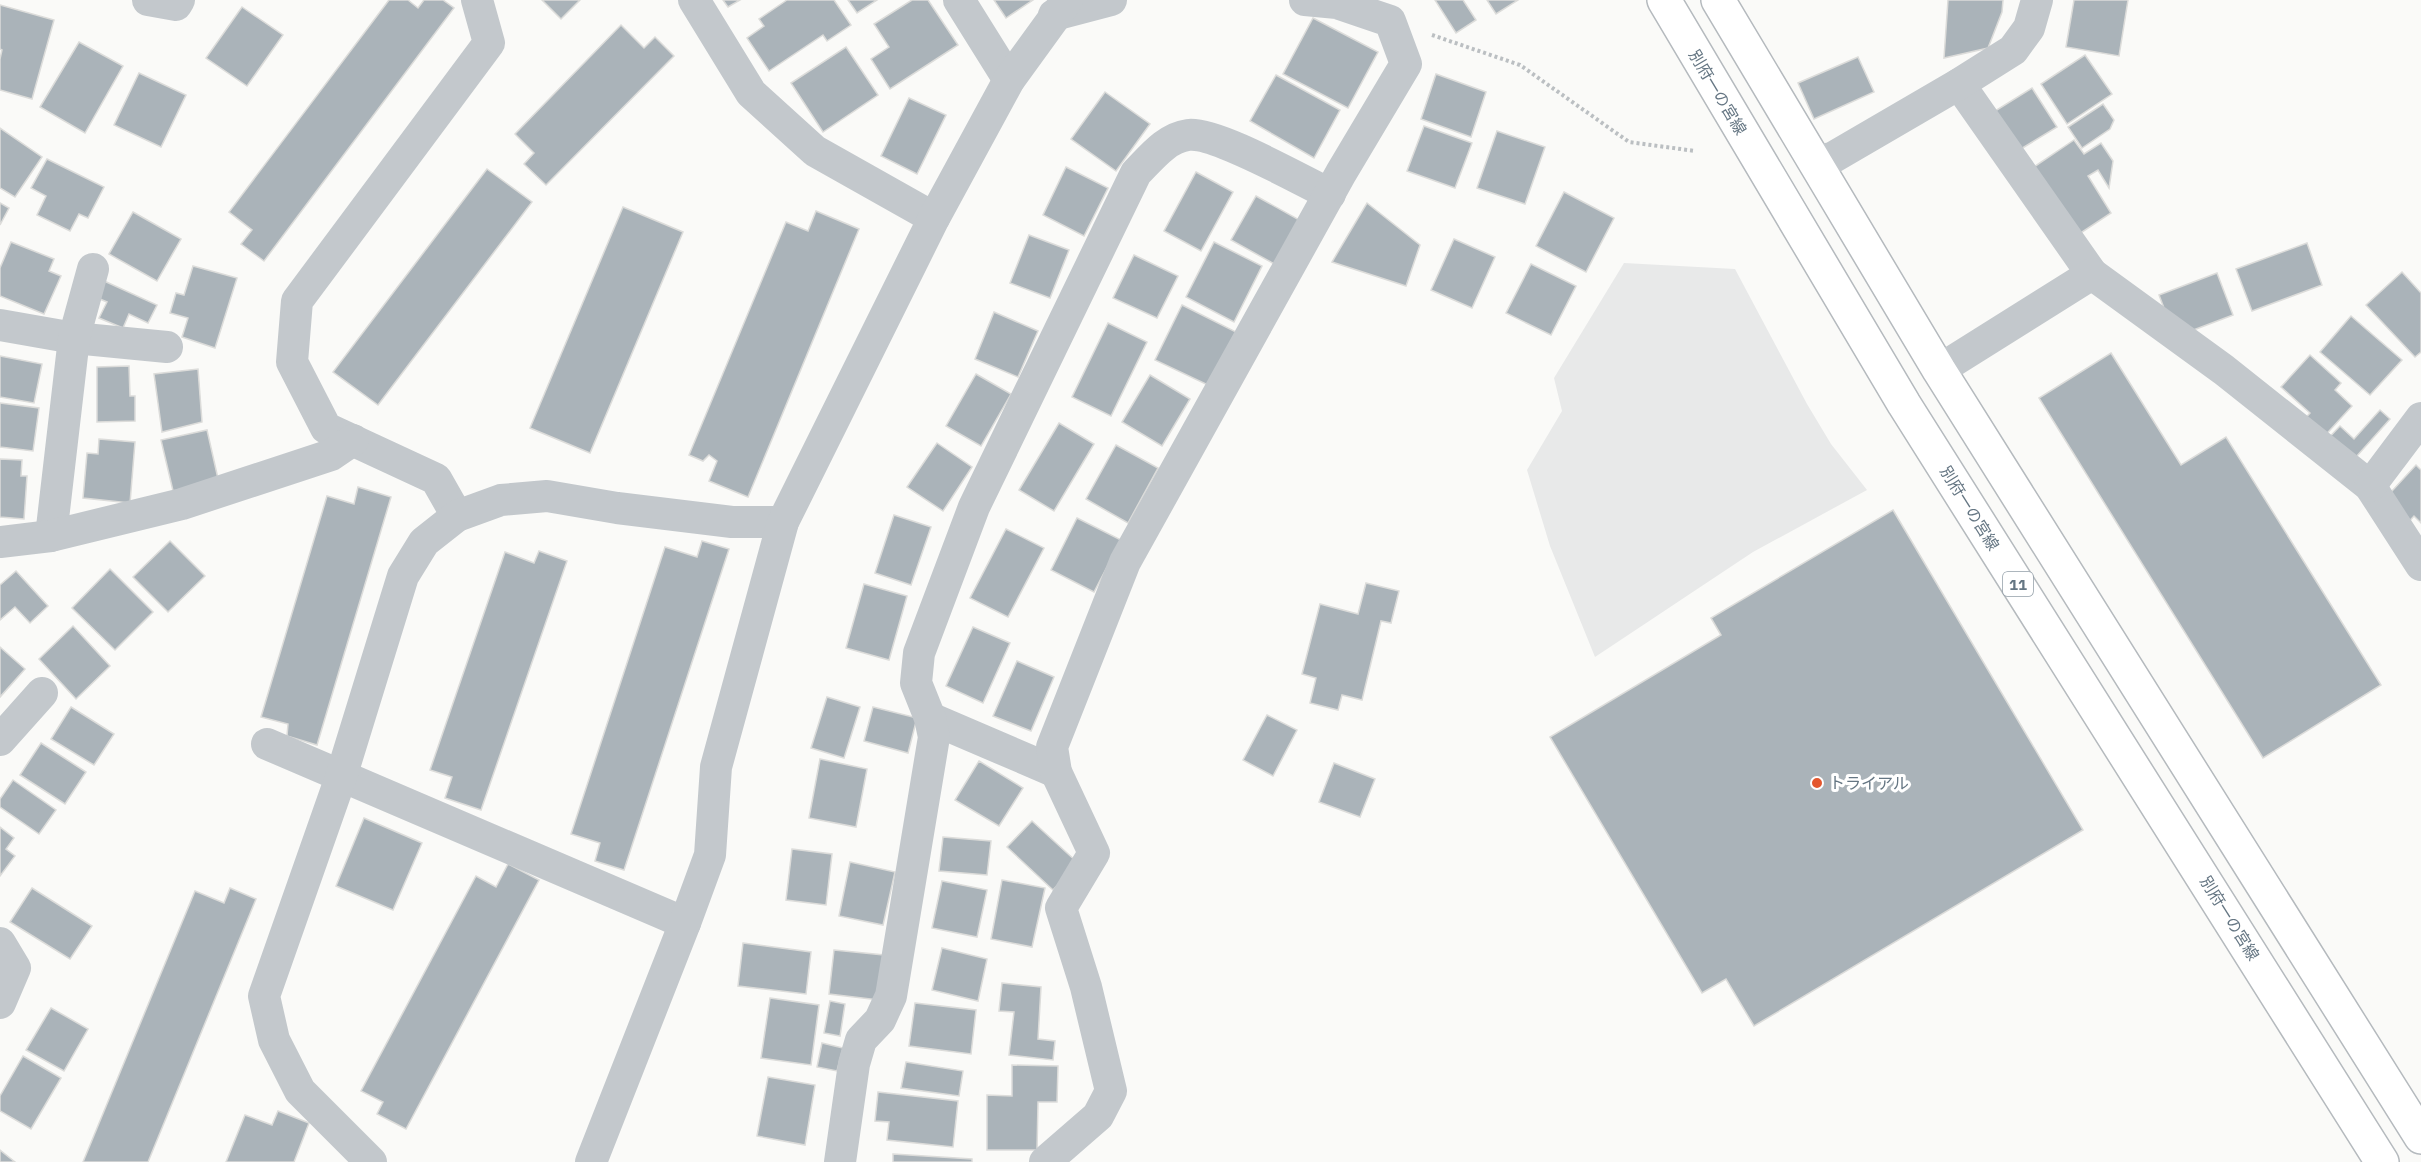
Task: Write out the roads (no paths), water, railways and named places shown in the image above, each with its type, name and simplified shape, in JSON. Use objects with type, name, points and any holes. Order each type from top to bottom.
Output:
[{"type":"main road","name":"別府一の宮線","points":[[1664,0],[1904,404],[2382,1162]]},
{"type":"main road","points":[[1718,0],[1939,370],[2421,1137]]},
{"type":"street","points":[[148,0],[176,5],[180,0]]},
{"type":"street","points":[[457,516],[436,479],[326,428],[292,362],[297,302],[489,43],[477,0]]},
{"type":"street","points":[[694,0],[751,93],[766,108],[815,151],[934,218]]},
{"type":"street","points":[[959,0],[1009,80]]},
{"type":"street","points":[[591,1162],[710,855],[716,767],[783,522],[934,218],[1009,80],[1060,8],[1111,0]]},
{"type":"street","points":[[1045,1162],[1098,1116],[1111,1091],[1086,987],[1061,908],[1094,853],[1056,772],[1052,747],[1125,562],[1330,194],[1406,64],[1390,21],[1337,3],[1305,0]]},
{"type":"street","points":[[1816,161],[1832,158],[2013,50],[2029,28],[2037,0]]},
{"type":"street","points":[[1959,84],[2092,274],[2224,370],[2370,486],[2421,565]]},
{"type":"street","points":[[840,1162],[854,1064],[861,1040],[880,1020],[891,996],[934,737],[930,718],[916,683],[919,653],[974,507],[1137,173],[1164,145],[1189,135],[1224,142],[1330,194]]},
{"type":"street","points":[[51,536],[74,338],[93,269]]},
{"type":"street","points":[[1939,370],[2092,274]]},
{"type":"street","points":[[0,325],[74,338],[167,347]]},
{"type":"street","points":[[2370,486],[2421,418]]},
{"type":"street","points":[[0,542],[51,536],[182,504],[331,455],[353,440]]},
{"type":"street","points":[[371,1162],[300,1091],[274,1040],[264,996],[341,777],[403,576],[424,542],[457,516],[501,500],[547,496],[617,508],[732,522],[783,522]]},
{"type":"street","points":[[0,740],[42,693]]},
{"type":"street","points":[[930,718],[1056,772]]},
{"type":"street","points":[[267,744],[685,924]]},
{"type":"street","points":[[0,943],[15,968],[0,1003]]},
{"type":"place","name":"トライアル","points":[[1817,783]]}]
